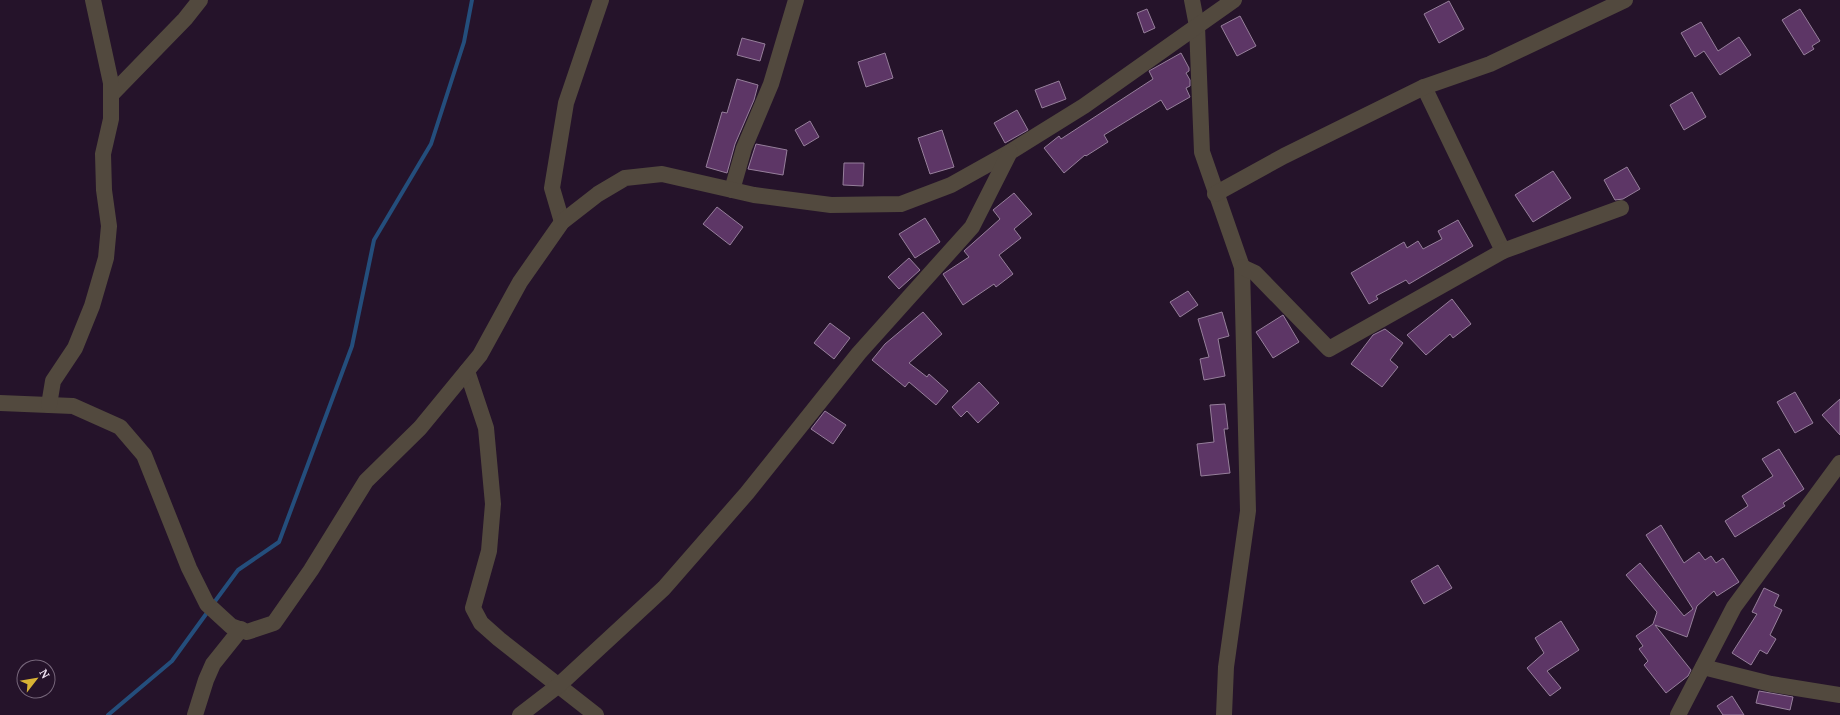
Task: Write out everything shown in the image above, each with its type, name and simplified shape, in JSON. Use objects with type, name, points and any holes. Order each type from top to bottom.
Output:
[{"type":"street","points":[[49,405],[53,381],[75,348],[92,306],[106,258],[109,226],[104,190],[103,154],[111,119],[111,83],[93,0]]},
{"type":"street","points":[[111,95],[185,19],[200,0]]},
{"type":"street","points":[[562,222],[552,188],[565,111],[601,0]]},
{"type":"street","points":[[732,190],[744,148],[771,84],[796,0]]},
{"type":"street","points":[[1192,0],[1197,26],[1202,152],[1215,194],[1242,267],[1248,511],[1226,667],[1224,715]]},
{"type":"street","points":[[0,403],[73,406],[120,427],[144,455],[189,568],[207,604],[236,627],[247,632],[274,623],[311,570],[366,481],[420,428],[480,355],[520,282],[562,222],[598,194],[625,178],[662,174],[754,195],[831,205],[901,204],[951,186],[1010,152],[1084,106],[1234,0]]},
{"type":"street","points":[[1215,194],[1284,156],[1424,87],[1490,64],[1625,0]]},
{"type":"street","points":[[1424,87],[1503,251]]},
{"type":"street","points":[[520,715],[559,685],[664,588],[747,493],[859,353],[972,228],[1010,152]]},
{"type":"street","points":[[1242,267],[1256,273],[1329,349],[1503,251],[1621,208]]},
{"type":"street","points":[[467,371],[486,428],[493,504],[489,551],[473,608],[481,623],[499,640],[559,685],[583,710],[596,715]]},
{"type":"street","points":[[1678,715],[1734,607],[1840,463]]},
{"type":"street","points":[[195,715],[206,680],[213,664],[236,627]]},
{"type":"street","points":[[1703,667],[1771,684],[1840,695]]},
{"type":"building","points":[[1449,1],[1464,29],[1439,43],[1424,14]]},
{"type":"building","points":[[1147,9],[1155,28],[1144,33],[1137,13]]},
{"type":"building","points":[[1800,9],[1820,41],[1812,46],[1814,49],[1804,55],[1782,20]]},
{"type":"building","points":[[1240,16],[1256,46],[1237,56],[1221,26]]},
{"type":"building","points":[[1701,22],[1718,51],[1739,37],[1751,55],[1720,75],[1704,51],[1695,57],[1681,33]]},
{"type":"building","points":[[742,38],[765,44],[760,61],[737,55]]},
{"type":"building","points":[[885,53],[893,78],[866,87],[858,62]]},
{"type":"building","points":[[1181,53],[1189,68],[1189,71],[1186,73],[1190,80],[1190,86],[1186,88],[1190,97],[1167,110],[1161,100],[1104,135],[1108,142],[1086,156],[1085,155],[1064,173],[1044,148],[1059,136],[1061,139],[1153,79],[1149,71]]},
{"type":"building","points":[[737,79],[758,85],[754,100],[735,144],[727,173],[706,167],[722,112],[727,113]]},
{"type":"building","points":[[1059,81],[1066,99],[1042,108],[1035,90]]},
{"type":"building","points":[[1692,92],[1706,117],[1684,130],[1670,105]]},
{"type":"building","points":[[1017,110],[1028,130],[1005,143],[994,123]]},
{"type":"building","points":[[810,121],[819,137],[804,146],[795,130]]},
{"type":"building","points":[[942,130],[954,167],[930,174],[918,138]]},
{"type":"building","points":[[756,144],[787,150],[783,175],[748,169]]},
{"type":"building","points":[[844,163],[864,163],[863,186],[843,185]]},
{"type":"building","points":[[1627,167],[1640,189],[1623,199],[1615,200],[1604,180]]},
{"type":"building","points":[[1553,171],[1571,198],[1533,222],[1515,195]]},
{"type":"building","points":[[1014,193],[1032,214],[1014,229],[1021,238],[999,255],[1013,274],[996,287],[994,284],[963,305],[943,274],[969,257],[964,251],[1000,219],[993,210]]},
{"type":"building","points":[[717,207],[743,227],[730,245],[703,224]]},
{"type":"building","points":[[925,218],[940,242],[915,258],[899,234]]},
{"type":"building","points":[[1458,220],[1473,246],[1409,284],[1406,280],[1376,296],[1378,299],[1369,304],[1351,273],[1404,242],[1407,248],[1418,241],[1423,249],[1442,239],[1438,231]]},
{"type":"building","points":[[909,258],[920,270],[899,289],[888,277]]},
{"type":"building","points":[[1188,291],[1198,305],[1180,317],[1170,302]]},
{"type":"building","points":[[1452,299],[1471,324],[1453,338],[1450,334],[1426,355],[1407,335]]},
{"type":"building","points":[[923,312],[942,334],[909,363],[927,377],[929,374],[948,391],[936,405],[909,382],[905,387],[872,360],[885,344]]},
{"type":"building","points":[[1222,312],[1229,336],[1218,339],[1225,376],[1204,380],[1200,359],[1209,357],[1198,319]]},
{"type":"building","points":[[1283,315],[1299,342],[1273,358],[1256,332]]},
{"type":"building","points":[[830,323],[850,338],[834,359],[814,343]]},
{"type":"building","points":[[1385,329],[1403,343],[1390,360],[1398,367],[1382,387],[1351,364],[1373,335]]},
{"type":"building","points":[[979,382],[999,403],[978,423],[967,411],[961,417],[952,407]]},
{"type":"building","points":[[1795,392],[1813,423],[1795,433],[1777,402]]},
{"type":"building","points":[[1840,399],[1840,435],[1822,415]]},
{"type":"building","points":[[1225,404],[1228,429],[1224,429],[1230,473],[1201,476],[1197,444],[1214,442],[1210,405]]},
{"type":"building","points":[[825,411],[846,425],[833,444],[811,429]]},
{"type":"building","points":[[1779,449],[1804,489],[1783,503],[1785,506],[1735,537],[1725,521],[1748,506],[1742,496],[1773,476],[1762,459]]},
{"type":"building","points":[[1661,525],[1684,563],[1699,552],[1705,560],[1711,556],[1716,563],[1723,558],[1739,582],[1717,596],[1714,591],[1697,606],[1687,637],[1655,625],[1691,670],[1688,676],[1666,693],[1644,665],[1648,661],[1639,649],[1643,646],[1636,636],[1653,624],[1657,612],[1626,575],[1640,563],[1684,616],[1693,609],[1646,535]]},
{"type":"building","points":[[1438,565],[1452,588],[1424,604],[1411,581]]},
{"type":"building","points":[[1764,588],[1779,595],[1774,606],[1782,610],[1770,635],[1776,639],[1767,654],[1760,650],[1751,665],[1732,653],[1757,614],[1752,612]]},
{"type":"building","points":[[1561,621],[1579,650],[1547,671],[1561,688],[1550,696],[1527,668],[1544,653],[1535,638]]},
{"type":"building","points":[[1759,691],[1793,697],[1790,710],[1756,703]]},
{"type":"building","points":[[1732,696],[1744,715],[1723,715],[1717,706]]},
{"type":"waterway","points":[[213,604],[238,570],[279,542],[352,346],[374,240],[431,144],[464,42],[472,0]]},
{"type":"waterway","points":[[108,715],[172,661],[209,610]]}]
